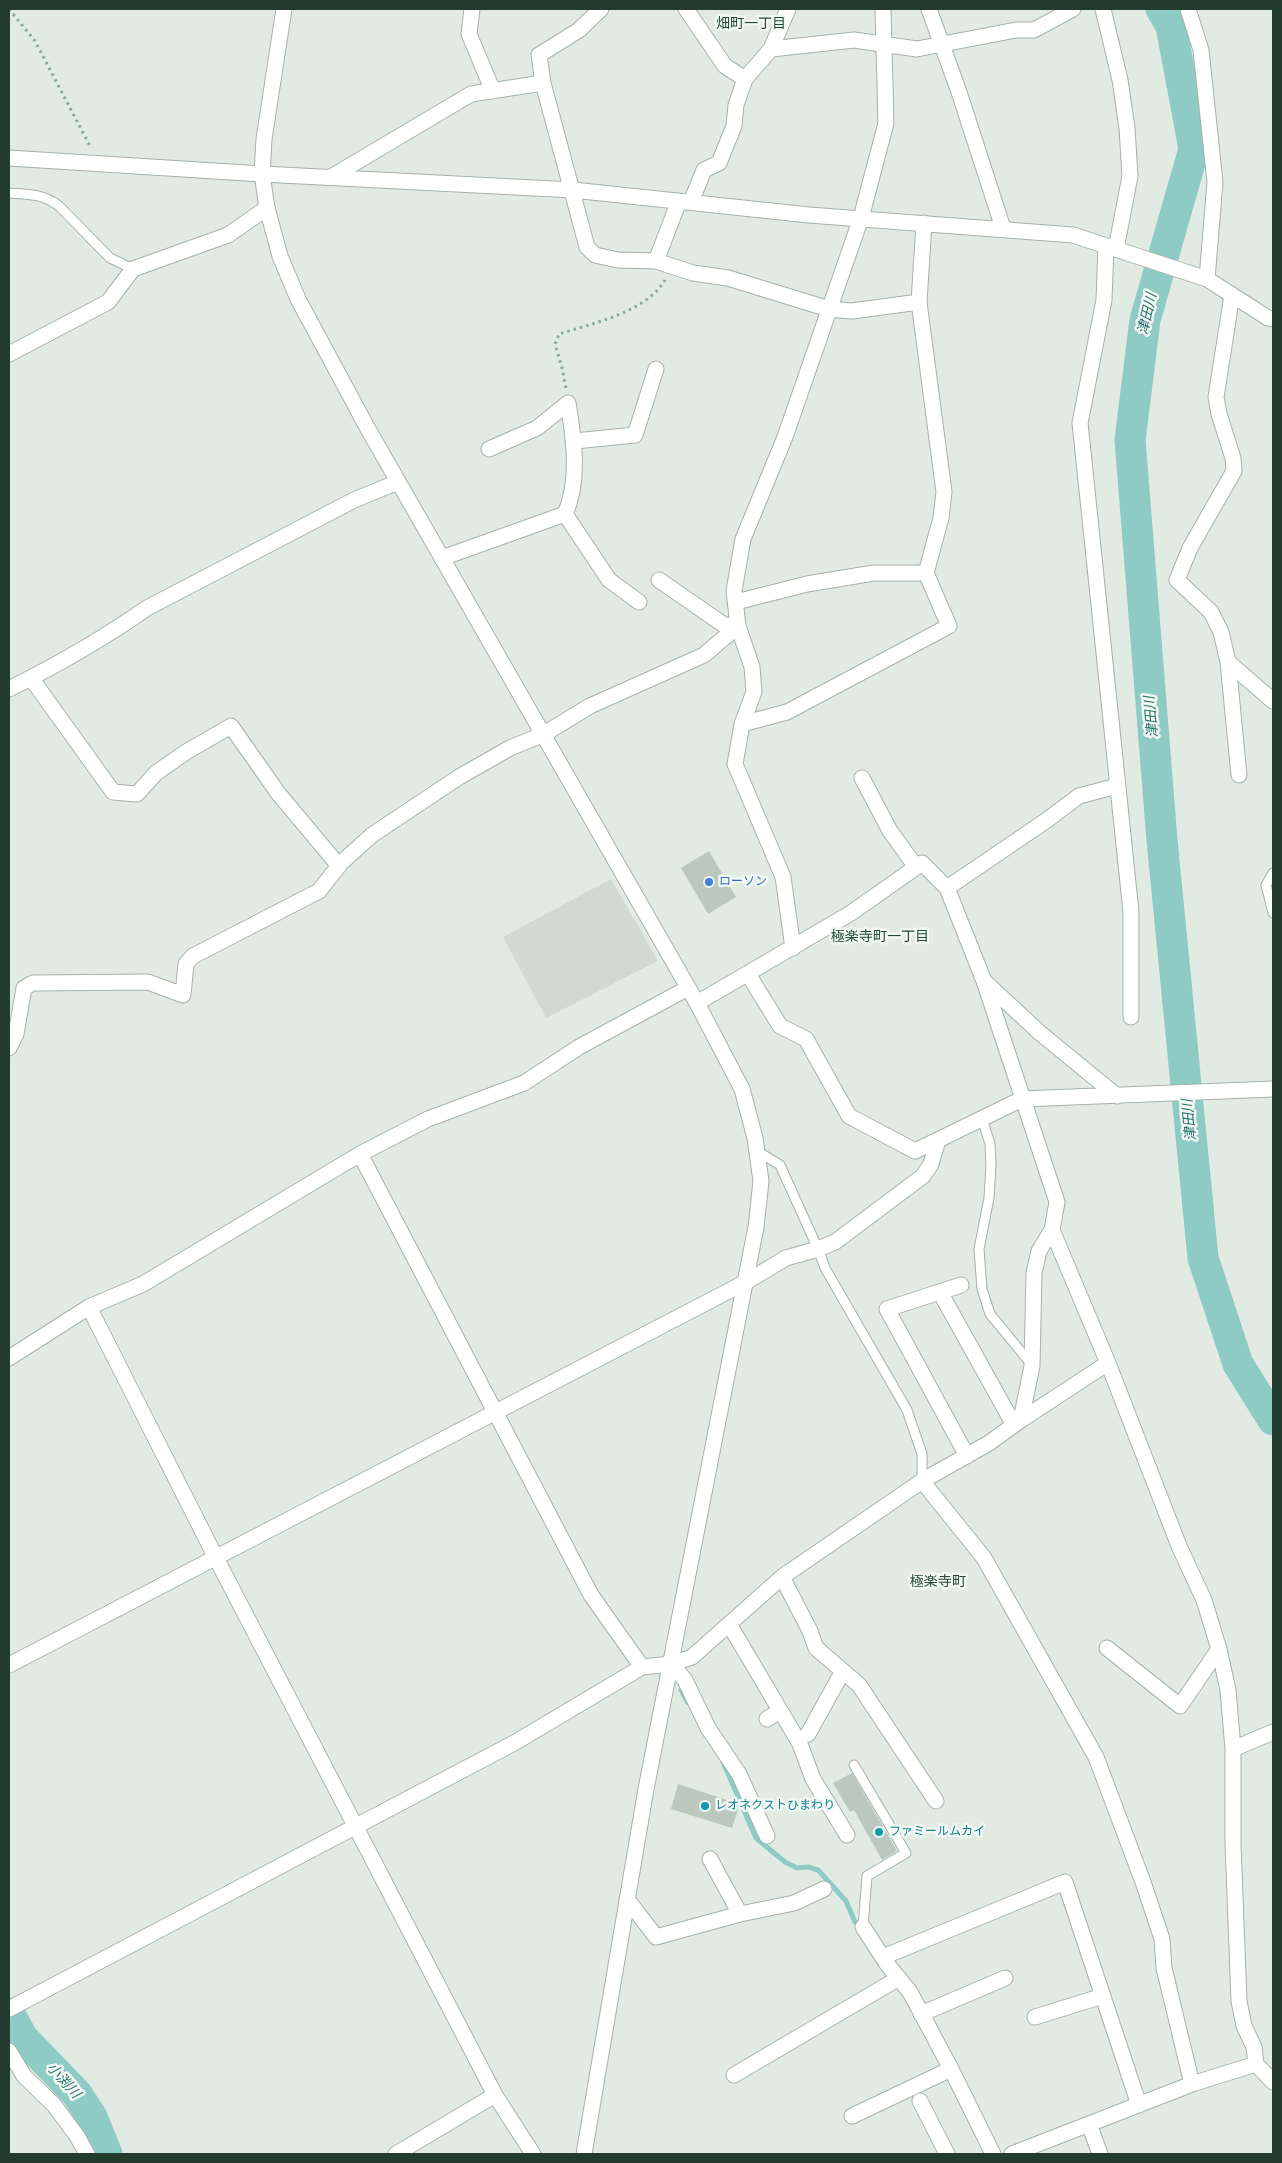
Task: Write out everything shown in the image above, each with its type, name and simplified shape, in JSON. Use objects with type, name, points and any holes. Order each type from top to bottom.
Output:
[{"type":"street","points":[[284,9],[264,139],[262,174],[267,208],[280,256],[298,299],[398,482],[697,1003],[742,1089],[757,1151],[761,1181],[756,1227],[646,1789],[584,2154]]},
{"type":"street","points":[[472,9],[469,34],[493,91]]},
{"type":"street","points":[[601,9],[579,30],[539,55],[543,83],[587,247],[595,255],[618,260],[656,261],[693,273],[728,278],[830,309],[852,311],[919,302]]},
{"type":"street","points":[[686,9],[725,66],[745,79]]},
{"type":"street","points":[[656,261],[685,202],[704,170],[719,163],[734,126],[736,105],[745,79],[771,50],[788,9]]},
{"type":"street","points":[[792,948],[783,878],[735,764],[742,724],[754,692],[752,667],[738,626],[734,591],[743,540],[785,437],[830,309],[861,218],[886,123],[883,9]]},
{"type":"street","points":[[929,9],[1003,228]]},
{"type":"street","points":[[771,50],[854,40],[917,49],[942,46],[1016,30],[1034,30],[1073,9]]},
{"type":"street","points":[[1103,9],[1120,80],[1128,128],[1130,176],[1117,249],[1104,300],[1080,423],[1131,912],[1131,1017]]},
{"type":"street","points":[[1188,9],[1201,50],[1215,182],[1207,279]]},
{"type":"street","points":[[331,177],[471,94],[543,83]]},
{"type":"street","points":[[9,158],[262,174],[573,190],[809,215],[1003,228],[1073,235],[1207,279],[1268,318],[1273,319]]},
{"type":"street","points":[[9,354],[108,302],[134,269],[228,235],[267,208]]},
{"type":"street","points":[[742,724],[787,712],[949,626],[926,573],[941,518],[944,492],[919,302],[924,223]]},
{"type":"street","points":[[1232,295],[1216,397],[1219,414],[1233,458],[1234,471],[1190,548],[1176,580],[1211,612],[1220,632],[1228,662],[1239,775]]},
{"type":"street","points":[[575,441],[635,435],[652,404],[656,369]]},
{"type":"street","points":[[442,558],[565,514],[572,500],[575,441],[568,404],[538,428],[489,449]]},
{"type":"street","points":[[9,689],[60,663],[123,625],[147,608],[354,500],[398,482]]},
{"type":"street","points":[[565,514],[605,582],[639,602]]},
{"type":"street","points":[[736,602],[807,584],[874,573],[926,573]]},
{"type":"street","points":[[658,580],[724,625],[738,626]]},
{"type":"street","points":[[9,1048],[16,1034],[24,988],[33,983],[148,982],[183,994],[186,964],[193,956],[320,891],[339,866],[372,835],[459,777],[510,748],[544,734],[590,706],[704,654],[738,626]]},
{"type":"street","points":[[1228,662],[1273,701]]},
{"type":"street","points":[[31,678],[113,792],[137,794],[156,773],[186,752],[231,726],[278,793],[339,866]]},
{"type":"street","points":[[862,778],[890,832],[916,867]]},
{"type":"street","points":[[947,888],[1079,796],[1117,786]]},
{"type":"street","points":[[697,1003],[851,913],[922,863],[947,888],[984,981],[1057,1202],[1052,1230],[1039,1251],[1034,1273],[1032,1366],[1017,1422]]},
{"type":"street","points":[[748,974],[780,1026],[806,1039],[849,1116],[915,1151],[1022,1099],[1214,1093],[1273,1089]]},
{"type":"street","points":[[984,981],[1040,1033],[1116,1096]]},
{"type":"street","points":[[9,1358],[90,1308],[143,1284],[360,1154],[428,1119],[524,1083],[579,1047],[688,988]]},
{"type":"street","points":[[9,1665],[215,1556],[746,1282],[786,1258],[835,1242],[924,1176],[931,1164],[938,1140]]},
{"type":"street","points":[[360,1154],[591,1595],[642,1667]]},
{"type":"street","points":[[1052,1230],[1108,1363],[1179,1546],[1204,1600],[1219,1649],[1228,1690],[1233,1749],[1233,1844],[1239,2002],[1244,2026],[1254,2048],[1256,2064],[1273,2082]]},
{"type":"street","points":[[961,1285],[887,1309],[967,1456]]},
{"type":"street","points":[[940,1292],[1017,1422]]},
{"type":"street","points":[[90,1308],[215,1556],[495,2095],[533,2154]]},
{"type":"street","points":[[9,2009],[514,1743],[642,1667],[671,1664],[692,1657],[782,1576],[922,1481],[988,1444],[1017,1422],[1108,1363]]},
{"type":"street","points":[[922,1481],[984,1558],[1096,1756],[1162,1939],[1164,1968],[1192,2084]]},
{"type":"street","points":[[782,1576],[810,1631],[816,1648],[860,1685],[936,1801]]},
{"type":"street","points":[[729,1624],[774,1715],[800,1744],[807,1783],[847,1835]]},
{"type":"street","points":[[1107,1648],[1180,1706],[1219,1649]]},
{"type":"street","points":[[671,1664],[685,1680],[708,1728],[729,1747],[766,1836]]},
{"type":"street","points":[[808,1734],[843,1671]]},
{"type":"street","points":[[1233,1749],[1273,1732]]},
{"type":"street","points":[[710,1859],[740,1914]]},
{"type":"street","points":[[882,1957],[1065,1882],[1139,2104]]},
{"type":"street","points":[[786,1889],[794,1903]]},
{"type":"street","points":[[627,1899],[656,1937],[740,1914],[794,1903],[824,1889]]},
{"type":"street","points":[[863,1927],[882,1957],[910,1992],[993,2154]]},
{"type":"street","points":[[734,2074],[899,1978]]},
{"type":"street","points":[[922,2014],[1005,1978]]},
{"type":"street","points":[[1035,2017],[1103,1996]]},
{"type":"street","points":[[9,2050],[24,2076],[54,2105],[77,2136],[86,2154]]},
{"type":"street","points":[[1012,2154],[1192,2084],[1256,2064]]},
{"type":"street","points":[[852,2116],[951,2069]]},
{"type":"street","points":[[396,2154],[495,2095]]},
{"type":"street","points":[[920,2101],[947,2154]]},
{"type":"street","points":[[1089,2124],[1100,2154]]},
{"type":"lane","points":[[9,193],[37,194],[50,198],[110,258],[134,269]]},
{"type":"lane","points":[[1273,873],[1266,885],[1273,913]]},
{"type":"lane","points":[[982,1118],[990,1144],[991,1164],[989,1198],[979,1250],[982,1288],[990,1314],[1032,1366]]},
{"type":"lane","points":[[757,1151],[780,1165],[825,1268],[907,1410],[922,1454],[922,1481]]},
{"type":"lane","points":[[854,1765],[906,1853],[867,1876],[863,1927]]},
{"type":"path","points":[[9,9],[35,41],[100,164]]},
{"type":"path","points":[[568,404],[562,368],[554,344],[559,334],[623,314],[660,289],[673,267]]},
{"type":"shaded area","points":[[611,879],[658,961],[546,1018],[503,937]]},
{"type":"building","name":"ローソン","points":[[709,851],[736,897],[708,914],[681,868]]},
{"type":"building","name":"ファミールムカイ","points":[[852,1773],[897,1851],[882,1860],[854,1810],[850,1812],[833,1783]]},
{"type":"building","name":"レオネクストひまわり","points":[[678,1784],[740,1804],[732,1828],[671,1809]]},
{"type":"waterway","name":"津田川","points":[[1161,9],[1171,26],[1194,149],[1145,320],[1130,440],[1162,840],[1203,1258],[1238,1364],[1273,1420]]},
{"type":"waterway","points":[[681,1690],[688,1703]]},
{"type":"waterway","points":[[723,1762],[756,1838],[785,1862],[797,1868],[808,1867],[818,1870],[846,1901],[855,1922]]},
{"type":"waterway","name":"小渕川","points":[[9,2013],[23,2038],[77,2094],[92,2117],[107,2154]]},
{"type":"place","name":"ローソン","points":[[709,882]]},
{"type":"place","name":"レオネクストひまわり","points":[[705,1806]]},
{"type":"place","name":"ファミールムカイ","points":[[879,1832]]},
{"type":"district","name":"畑町一丁目","points":[[751,24]]},
{"type":"district","name":"極楽寺町一丁目","points":[[880,937]]},
{"type":"district","name":"極楽寺町","points":[[938,1582]]}]
